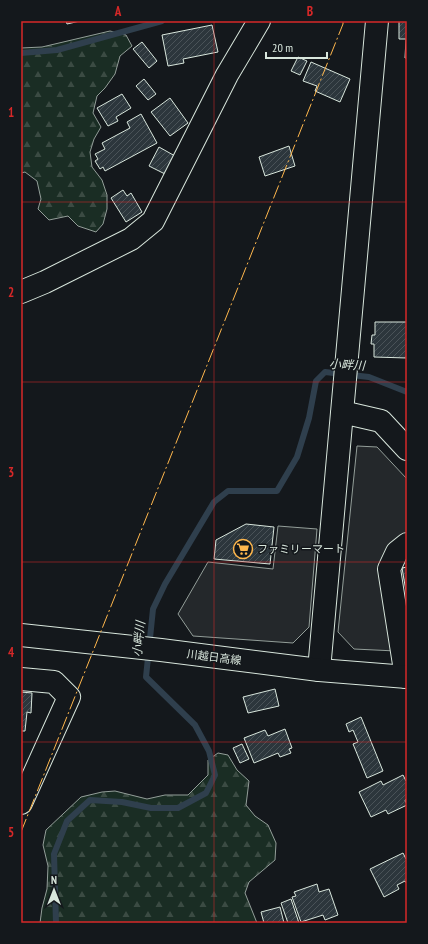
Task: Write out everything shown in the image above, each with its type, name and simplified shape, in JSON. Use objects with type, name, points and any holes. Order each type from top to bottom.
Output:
[{"type":"street","points":[[21,292],[45,282],[131,239],[153,221],[227,75],[259,21]]},
{"type":"street","points":[[320,670],[377,21]]},
{"type":"street","points":[[342,412],[381,421],[407,448]]},
{"type":"street","points":[[406,677],[389,569],[398,552],[407,544]]},
{"type":"street","name":"川越日高線","points":[[21,635],[161,650],[320,670],[406,677]]},
{"type":"street","points":[[21,679],[54,682],[69,697],[23,793]]},
{"type":"green space","points":[[110,31],[126,35],[132,46],[120,56],[115,74],[97,96],[93,113],[101,127],[94,139],[90,152],[92,167],[102,180],[107,195],[107,209],[103,224],[96,232],[78,226],[68,216],[49,220],[38,209],[41,199],[37,181],[25,172],[21,173],[21,48],[42,47]]},
{"type":"green space","points":[[218,753],[228,755],[237,770],[249,781],[246,805],[255,816],[268,825],[276,843],[275,860],[249,882],[245,893],[257,923],[40,923],[47,889],[48,866],[43,845],[46,830],[81,797],[102,792],[115,791],[147,799],[165,795],[188,795],[208,775],[208,760]]},
{"type":"shaded area","points":[[357,446],[377,447],[407,479],[407,536],[391,550],[396,651],[354,649],[338,632]]},
{"type":"shaded area","points":[[278,526],[317,529],[309,627],[293,643],[193,636],[178,614],[208,562],[273,569]]},
{"type":"building","points":[[66,21],[80,21],[67,24]]},
{"type":"building","points":[[399,21],[407,21],[407,58],[405,58],[406,39],[399,39]]},
{"type":"building","points":[[212,25],[218,52],[183,59],[184,63],[168,66],[162,35]]},
{"type":"building","points":[[142,42],[157,61],[149,68],[133,49]]},
{"type":"building","points":[[298,57],[307,61],[300,75],[291,71]]},
{"type":"building","points":[[311,62],[350,79],[340,102],[315,91],[317,86],[303,81]]},
{"type":"building","points":[[144,79],[156,94],[148,100],[136,86]]},
{"type":"building","points":[[122,94],[131,108],[116,117],[118,121],[108,126],[97,108]]},
{"type":"building","points":[[170,98],[188,123],[170,136],[151,112]]},
{"type":"building","points":[[141,114],[157,143],[105,171],[103,167],[100,169],[95,161],[98,159],[95,154],[105,149],[102,143],[130,128],[127,122]]},
{"type":"building","points":[[289,146],[295,166],[265,176],[259,157]]},
{"type":"building","points":[[159,147],[175,156],[165,174],[149,166]]},
{"type":"building","points":[[123,190],[127,196],[131,193],[142,212],[126,222],[111,198]]},
{"type":"building","points":[[375,322],[407,322],[407,358],[374,357],[374,344],[371,344],[372,335],[375,335]]},
{"type":"building","name":"ファミリーマート","points":[[246,524],[274,527],[270,564],[214,559],[216,540]]},
{"type":"building","points":[[407,567],[407,597],[402,568]]},
{"type":"building","points":[[275,689],[279,706],[248,713],[243,697]]},
{"type":"building","points":[[21,692],[32,693],[31,713],[27,712],[25,731],[21,731]]},
{"type":"building","points":[[361,717],[383,771],[367,778],[353,744],[358,742],[353,730],[349,732],[346,724]]},
{"type":"building","points":[[285,729],[292,748],[289,749],[291,753],[280,757],[278,753],[254,763],[244,738],[265,730],[268,736]]},
{"type":"building","points":[[242,744],[249,759],[240,763],[233,748]]},
{"type":"building","points":[[403,775],[407,781],[407,799],[405,800],[407,805],[388,814],[386,810],[371,817],[359,792],[381,781],[383,785]]},
{"type":"building","points":[[403,853],[406,859],[407,858],[407,884],[405,881],[397,885],[399,889],[384,897],[370,869]]},
{"type":"building","points":[[317,884],[319,892],[329,889],[338,915],[325,920],[323,915],[301,922],[292,897],[296,896],[294,892]]},
{"type":"building","points":[[291,899],[299,923],[288,923],[281,903]]},
{"type":"building","points":[[280,907],[284,923],[264,923],[261,912]]},
{"type":"waterway","points":[[21,53],[57,50],[162,21]]},
{"type":"waterway","name":"小畔川","points":[[56,923],[54,854],[67,821],[90,800],[122,802],[151,808],[178,808],[206,793],[215,775],[209,751],[195,725],[146,677],[153,609],[165,584],[214,502],[228,491],[277,491],[297,457],[309,418],[316,381],[325,372],[369,377],[407,392]]},
{"type":"power","points":[[21,832],[343,21]]},
{"type":"place","name":"ファミリーマート","points":[[243,549]]}]
